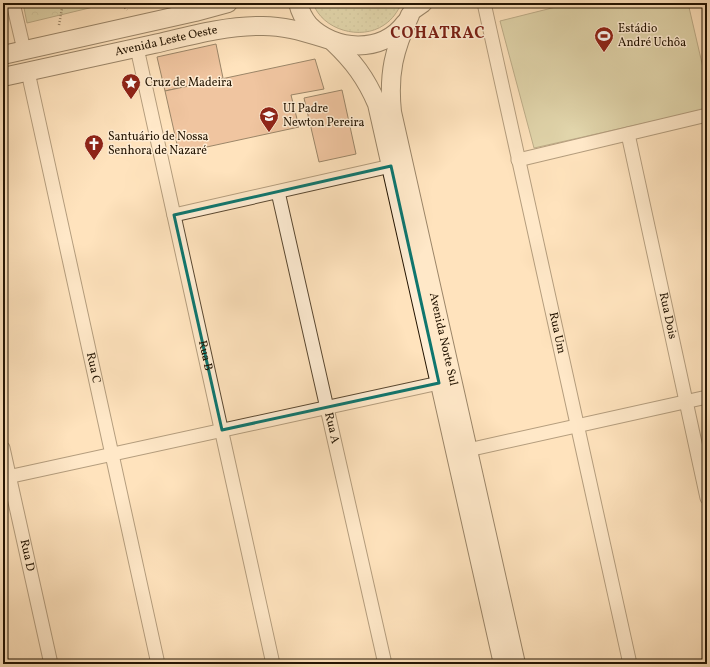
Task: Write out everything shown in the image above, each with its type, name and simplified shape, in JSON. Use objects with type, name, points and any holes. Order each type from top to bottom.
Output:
[{"type":"main road","name":"Avenida Leste Oeste","points":[[3,55],[195,12],[228,3]]},
{"type":"main road","points":[[298,3],[301,12],[309,25],[332,41]]},
{"type":"main road","name":"Avenida Leste Oeste","points":[[3,77],[217,30],[259,26],[294,30],[350,46],[368,45],[381,41],[392,34],[403,25],[415,8]]},
{"type":"main road","name":"Avenida Norte Sul","points":[[415,8],[399,39],[392,66],[392,112],[516,664]]},
{"type":"main road","name":"Avenida Norte Sul","points":[[332,41],[361,72],[377,104],[503,664]]},
{"type":"street","points":[[13,3],[24,50]]},
{"type":"street","name":"Rua Um","points":[[484,3],[630,664]]},
{"type":"street","name":"Rua B","points":[[137,48],[273,664]]},
{"type":"street","name":"Rua C","points":[[28,72],[158,664]]},
{"type":"street","points":[[518,160],[707,115]]},
{"type":"street","name":"Rua Dois","points":[[628,134],[707,498]]},
{"type":"street","points":[[174,215],[391,166]]},
{"type":"street","name":"Rua A","points":[[278,192],[385,664]]},
{"type":"street","points":[[6,477],[439,383]]},
{"type":"street","points":[[468,450],[707,397]]},
{"type":"street","name":"Rua D","points":[[3,448],[6,477],[51,664]]},
{"type":"path","points":[[55,43],[63,3]]},
{"type":"highlighted area","points":[[391,166],[439,383],[222,430],[174,215]]},
{"type":"green space","points":[[23,3],[110,3],[27,23]]},
{"type":"green space","points":[[313,3],[402,3],[392,18],[384,25],[375,30],[354,32],[333,26],[318,12]]},
{"type":"green space","name":"Estádio André Uchôa","points":[[572,3],[688,3],[707,85],[707,109],[534,148],[500,21]]},
{"type":"building","points":[[216,44],[223,78],[165,91],[157,57]]},
{"type":"building","points":[[315,59],[324,89],[291,95],[299,127],[179,153],[165,91]]},
{"type":"building","points":[[342,90],[356,154],[319,162],[304,98]]},
{"type":"place","name":"Estádio André Uchôa","points":[[604,53]]},
{"type":"place","name":"Cruz de Madeira","points":[[131,100]]},
{"type":"place","name":"UI Padre Newton Pereira","points":[[269,133]]},
{"type":"place","name":"Santuário de Nossa Senhora de Nazaré","points":[[94,161]]},
{"type":"district","name":"COHATRAC","points":[[438,34]]}]
